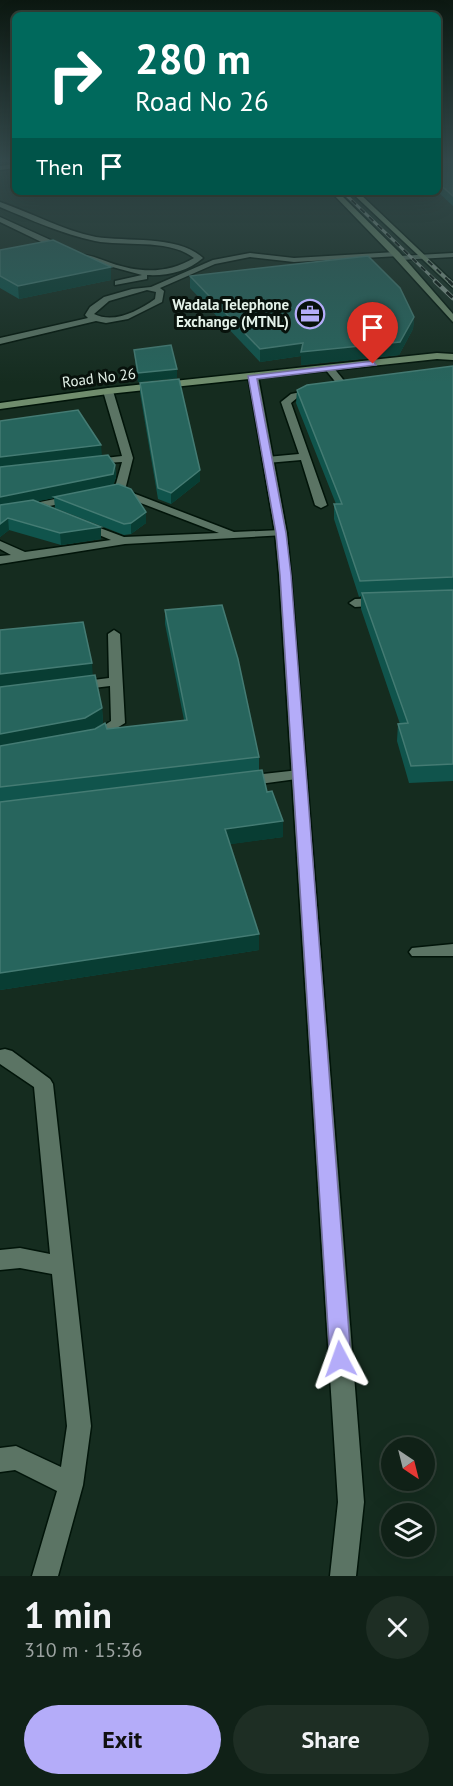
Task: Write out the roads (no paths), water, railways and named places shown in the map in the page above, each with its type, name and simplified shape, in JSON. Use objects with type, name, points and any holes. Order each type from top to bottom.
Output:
[{"type":"main road","points":[[378,236],[453,319]]},
{"type":"main road","points":[[400,236],[453,286]]},
{"type":"main road","points":[[437,356],[453,350]]},
{"type":"main road","name":"Road No 26","points":[[0,406],[108,391],[437,356],[453,357]]},
{"type":"street","points":[[35,236],[71,251]]},
{"type":"street","points":[[79,236],[182,248],[194,252],[200,258],[189,266],[155,274],[115,281],[139,274],[155,274]]},
{"type":"street","points":[[40,251],[60,247],[85,237]]},
{"type":"street","points":[[81,255],[139,274]]},
{"type":"street","points":[[94,319],[89,315],[91,312],[109,298],[154,288],[213,262],[250,255],[294,260],[453,255]]},
{"type":"street","points":[[0,341],[94,319],[115,319],[138,314],[159,300],[160,291],[154,288]]},
{"type":"street","points":[[330,369],[335,389]]},
{"type":"street","points":[[253,376],[281,533],[351,1502],[343,1576]]},
{"type":"street","points":[[321,505],[286,402],[294,396],[357,386]]},
{"type":"street","points":[[108,391],[128,458],[115,491],[234,534]]},
{"type":"street","points":[[267,460],[304,457]]},
{"type":"street","points":[[83,464],[128,458]]},
{"type":"street","points":[[88,496],[29,507],[62,517],[123,541]]},
{"type":"street","points":[[0,560],[123,541],[281,533]]},
{"type":"street","points":[[0,544],[23,556]]},
{"type":"street","points":[[355,603],[399,601]]},
{"type":"street","points":[[80,741],[105,733],[118,723],[114,634]]},
{"type":"street","points":[[58,688],[116,681]]},
{"type":"street","points":[[234,783],[298,775]]},
{"type":"street","points":[[418,952],[453,950]]},
{"type":"street","points":[[0,1057],[5,1056],[43,1084],[79,1426],[70,1485],[45,1576]]},
{"type":"street","points":[[0,1260],[20,1258],[62,1266]]},
{"type":"street","points":[[0,1460],[16,1458],[70,1485]]},
{"type":"railway","points":[[388,236],[437,282]]},
{"type":"railway","points":[[428,261],[450,282]]},
{"type":"railway","points":[[435,281],[453,298]]},
{"type":"railway","points":[[450,282],[453,285]]},
{"type":"place","name":"Wadala Telephone Exchange (MTNL)","points":[[310,314]]}]
